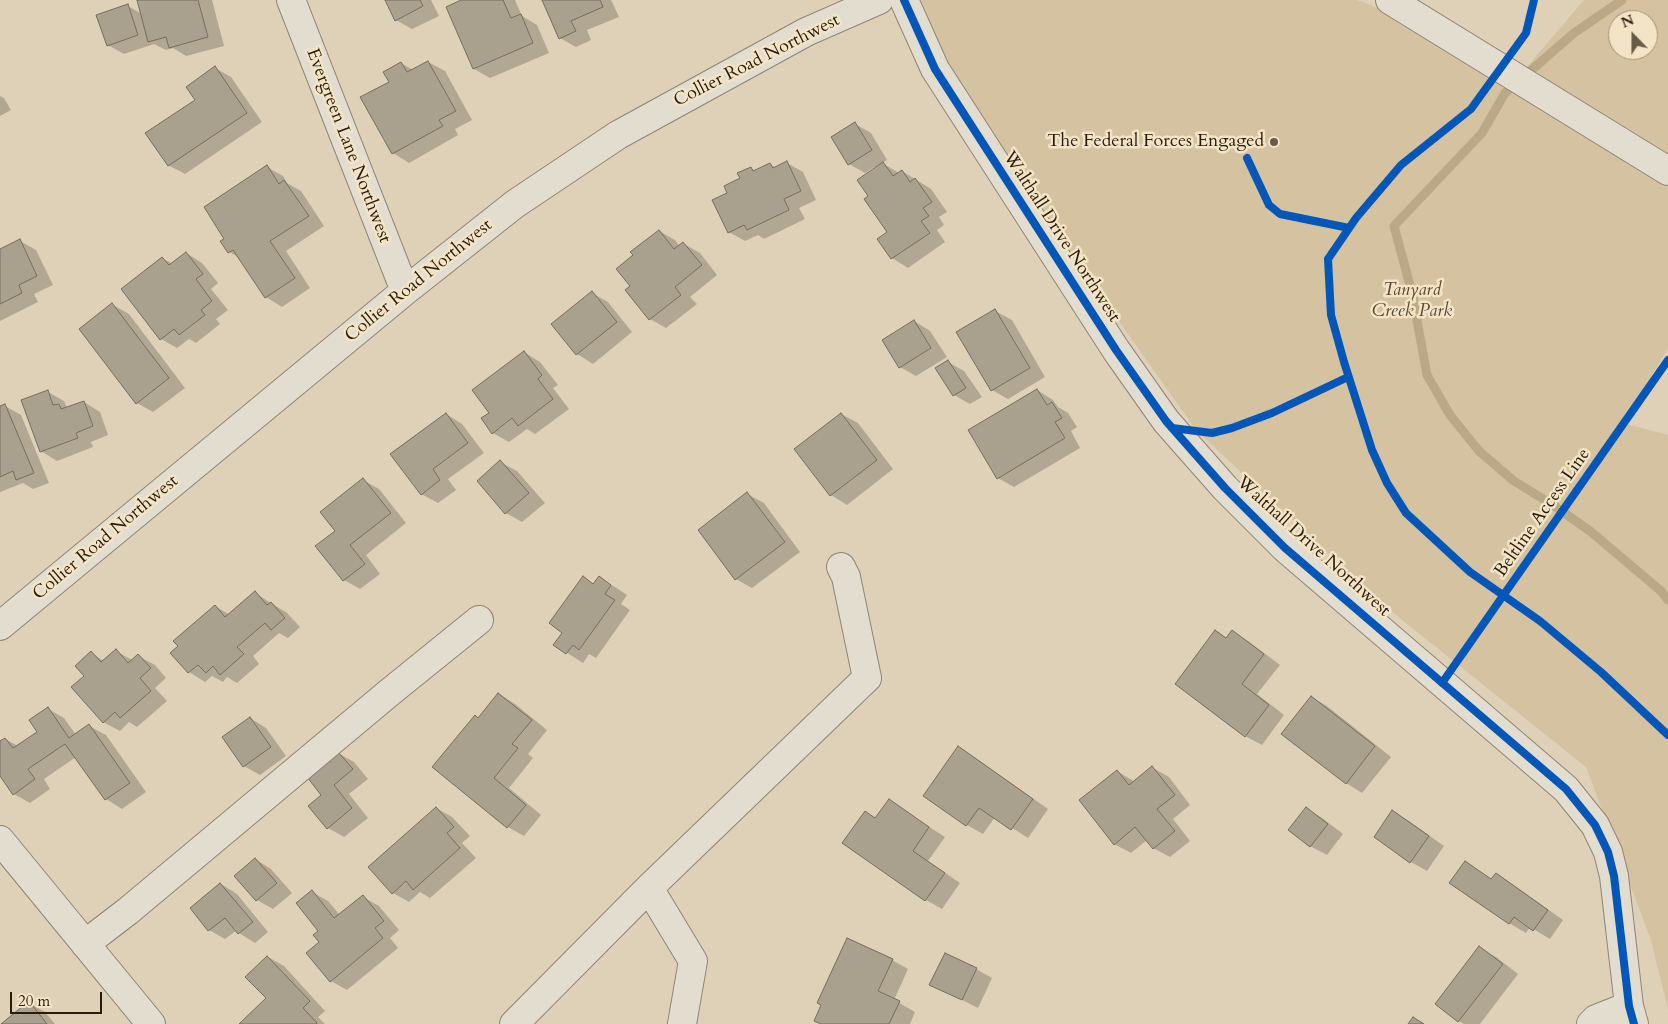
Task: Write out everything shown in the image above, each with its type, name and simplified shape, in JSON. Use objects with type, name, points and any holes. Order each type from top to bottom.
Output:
[{"type":"street","name":"Evergreen Lane Northwest","points":[[291,0],[405,291]]},
{"type":"street","name":"Collier Road Northwest","points":[[0,626],[405,291],[515,204],[618,135],[806,32],[879,0]]},
{"type":"street","name":"Walthall Drive Northwest","points":[[904,0],[936,69],[1116,350],[1166,421],[1225,488],[1285,548],[1566,789],[1595,825],[1608,852],[1614,876],[1632,1015]]},
{"type":"street","points":[[1390,0],[1668,172]]},
{"type":"street","points":[[514,1024],[649,888],[868,678],[846,577],[841,567]]},
{"type":"street","points":[[85,944],[128,911],[479,620]]},
{"type":"street","points":[[0,840],[150,1024]]},
{"type":"street","points":[[649,888],[693,961],[682,1024]]},
{"type":"street","points":[[1591,1024],[1596,1019],[1632,1015]]},
{"type":"green space","name":"Tanyard Creek Park","points":[[922,0],[1357,0],[1412,20],[1514,82],[1584,0],[1668,0],[1668,348],[1623,423],[1668,435],[1668,1010],[1651,940],[1586,767],[1386,607],[1197,431],[1074,258],[907,8]]},
{"type":"building","points":[[137,0],[198,0],[208,37],[169,48],[166,37],[148,42]]},
{"type":"building","points":[[385,0],[420,0],[423,6],[395,21]]},
{"type":"building","points":[[461,0],[503,0],[511,18],[521,14],[533,43],[473,69],[446,7]]},
{"type":"building","points":[[542,0],[600,0],[603,7],[571,21],[576,31],[559,39]]},
{"type":"building","points":[[128,4],[138,35],[107,46],[96,15]]},
{"type":"building","points":[[428,61],[456,111],[439,120],[443,126],[392,154],[360,97],[389,82],[383,72],[401,62],[407,72]]},
{"type":"building","points":[[215,66],[247,113],[168,166],[145,133],[195,100],[186,87]]},
{"type":"building","points":[[855,122],[872,150],[848,165],[831,137]]},
{"type":"building","points":[[787,161],[801,191],[784,199],[789,210],[747,230],[744,225],[728,233],[712,200],[727,193],[724,186],[740,178],[737,173],[751,167],[753,171],[770,163],[773,168]]},
{"type":"building","points":[[883,162],[893,176],[902,170],[910,182],[915,178],[932,202],[923,208],[929,216],[921,221],[930,233],[891,259],[877,239],[887,232],[864,199],[868,196],[857,180]]},
{"type":"building","points":[[267,165],[279,184],[284,180],[309,216],[270,241],[295,278],[265,298],[233,250],[228,253],[220,241],[224,239],[204,207]]},
{"type":"building","points":[[659,230],[674,249],[683,242],[702,265],[675,287],[681,295],[649,320],[625,290],[630,286],[616,269],[633,255],[630,252]]},
{"type":"building","points":[[20,239],[37,276],[19,285],[22,293],[0,304],[0,249]]},
{"type":"building","points":[[186,252],[203,274],[196,279],[212,301],[201,310],[205,315],[179,335],[174,329],[160,340],[121,289],[162,257],[169,265]]},
{"type":"building","points":[[592,291],[617,322],[576,355],[551,324]]},
{"type":"building","points":[[112,303],[169,378],[136,404],[79,329]]},
{"type":"building","points":[[995,309],[1030,368],[991,391],[956,332]]},
{"type":"building","points":[[914,320],[931,348],[899,368],[882,340]]},
{"type":"building","points":[[524,351],[542,375],[538,379],[553,399],[518,426],[512,418],[492,434],[481,418],[489,413],[472,390]]},
{"type":"building","points":[[948,360],[966,388],[953,396],[935,368]]},
{"type":"building","points":[[1037,389],[1047,405],[1052,402],[1062,418],[1055,422],[1065,438],[997,479],[968,430]]},
{"type":"building","points":[[48,390],[53,405],[59,404],[61,409],[84,401],[93,426],[76,433],[78,438],[40,452],[21,400]]},
{"type":"building","points":[[5,404],[34,473],[16,480],[13,471],[0,477],[0,406]]},
{"type":"building","points":[[446,413],[468,443],[433,469],[440,480],[421,495],[390,454]]},
{"type":"building","points":[[841,413],[877,460],[830,496],[794,449]]},
{"type":"building","points":[[500,460],[529,493],[505,514],[477,481]]},
{"type":"building","points":[[363,478],[391,513],[350,545],[365,564],[343,581],[315,546],[335,531],[320,512]]},
{"type":"building","points":[[747,492],[785,542],[735,580],[698,530]]},
{"type":"building","points":[[583,576],[593,584],[599,576],[611,585],[605,594],[615,600],[579,650],[573,645],[566,654],[553,645],[562,633],[549,623]]},
{"type":"building","points":[[255,591],[267,605],[271,602],[285,618],[271,630],[265,623],[237,647],[244,654],[220,675],[213,666],[206,673],[198,665],[188,673],[170,653],[178,646],[173,641],[215,605],[225,617]]},
{"type":"building","points":[[1215,630],[1226,638],[1232,630],[1264,654],[1242,684],[1269,705],[1245,737],[1175,684]]},
{"type":"building","points":[[116,649],[128,663],[138,654],[151,668],[140,678],[151,691],[120,718],[115,712],[103,723],[71,687],[84,676],[75,666],[91,651],[101,662]]},
{"type":"building","points":[[498,693],[532,720],[512,744],[518,748],[494,778],[526,805],[507,828],[432,767],[475,715],[478,718]]},
{"type":"building","points":[[1311,696],[1375,746],[1346,784],[1281,734]]},
{"type":"building","points":[[48,707],[69,738],[89,724],[130,783],[105,800],[65,744],[28,769],[35,779],[13,795],[0,776],[0,741],[5,738],[13,748],[37,732],[29,720]]},
{"type":"building","points":[[250,717],[271,747],[243,767],[222,737]]},
{"type":"building","points":[[958,746],[1033,799],[1011,830],[979,808],[966,826],[923,796]]},
{"type":"building","points":[[338,752],[353,769],[334,785],[352,808],[327,829],[308,806],[321,795],[307,777]]},
{"type":"building","points":[[1152,766],[1175,795],[1157,809],[1175,831],[1153,849],[1135,827],[1114,845],[1079,800],[1117,770],[1129,785]]},
{"type":"building","points":[[889,799],[929,827],[913,851],[945,873],[925,901],[842,843],[865,811],[875,818]]},
{"type":"building","points":[[436,807],[454,827],[447,833],[460,848],[413,890],[406,881],[392,894],[368,867]]},
{"type":"building","points":[[1306,807],[1328,824],[1310,847],[1288,830]]},
{"type":"building","points":[[1392,810],[1429,836],[1410,863],[1374,837]]},
{"type":"building","points":[[255,858],[277,883],[256,901],[234,876]]},
{"type":"building","points":[[1465,861],[1491,879],[1496,873],[1548,910],[1533,931],[1514,917],[1509,924],[1449,883]]},
{"type":"building","points":[[220,883],[253,922],[238,934],[225,918],[208,931],[190,908]]},
{"type":"building","points":[[312,890],[334,918],[363,895],[384,921],[375,928],[383,938],[330,982],[306,953],[319,942],[313,935],[318,931],[296,903]]},
{"type":"building","points":[[847,938],[893,959],[878,991],[900,1001],[889,1024],[821,1024],[814,1021],[821,1005],[817,1003]]},
{"type":"building","points":[[1479,946],[1503,964],[1458,1022],[1435,1004]]},
{"type":"building","points":[[945,953],[977,968],[962,1000],[929,985]]},
{"type":"building","points":[[267,956],[310,1001],[303,1008],[316,1024],[239,1024],[266,998],[245,977]]},
{"type":"building","points":[[29,1001],[47,1024],[1,1024]]},
{"type":"building","points":[[1413,1017],[1424,1024],[1408,1024]]},
{"type":"waterway","points":[[1622,0],[1574,33],[1505,93],[1482,133],[1394,226],[1412,293],[1427,375],[1450,415],[1479,451],[1514,481],[1590,531],[1661,591],[1668,600]]},
{"type":"cycle path","points":[[904,0],[935,69],[1116,350],[1166,421],[1225,488],[1285,548],[1566,789],[1595,825],[1608,852],[1614,876],[1629,1006],[1634,1024]]},
{"type":"cycle path","points":[[1534,0],[1526,33],[1471,109],[1401,165],[1356,218],[1328,259],[1331,315],[1372,450],[1387,483],[1406,513],[1470,572],[1540,621],[1601,672],[1668,735]]},
{"type":"cycle path","points":[[1247,158],[1269,205],[1280,214],[1349,228]]},
{"type":"cycle path","name":"Beltline Access Line","points":[[1442,683],[1668,360]]},
{"type":"cycle path","points":[[1172,428],[1212,433],[1232,428],[1272,413],[1348,377]]},
{"type":"place","name":"The Federal Forces Engaged","points":[[1274,142]]}]
